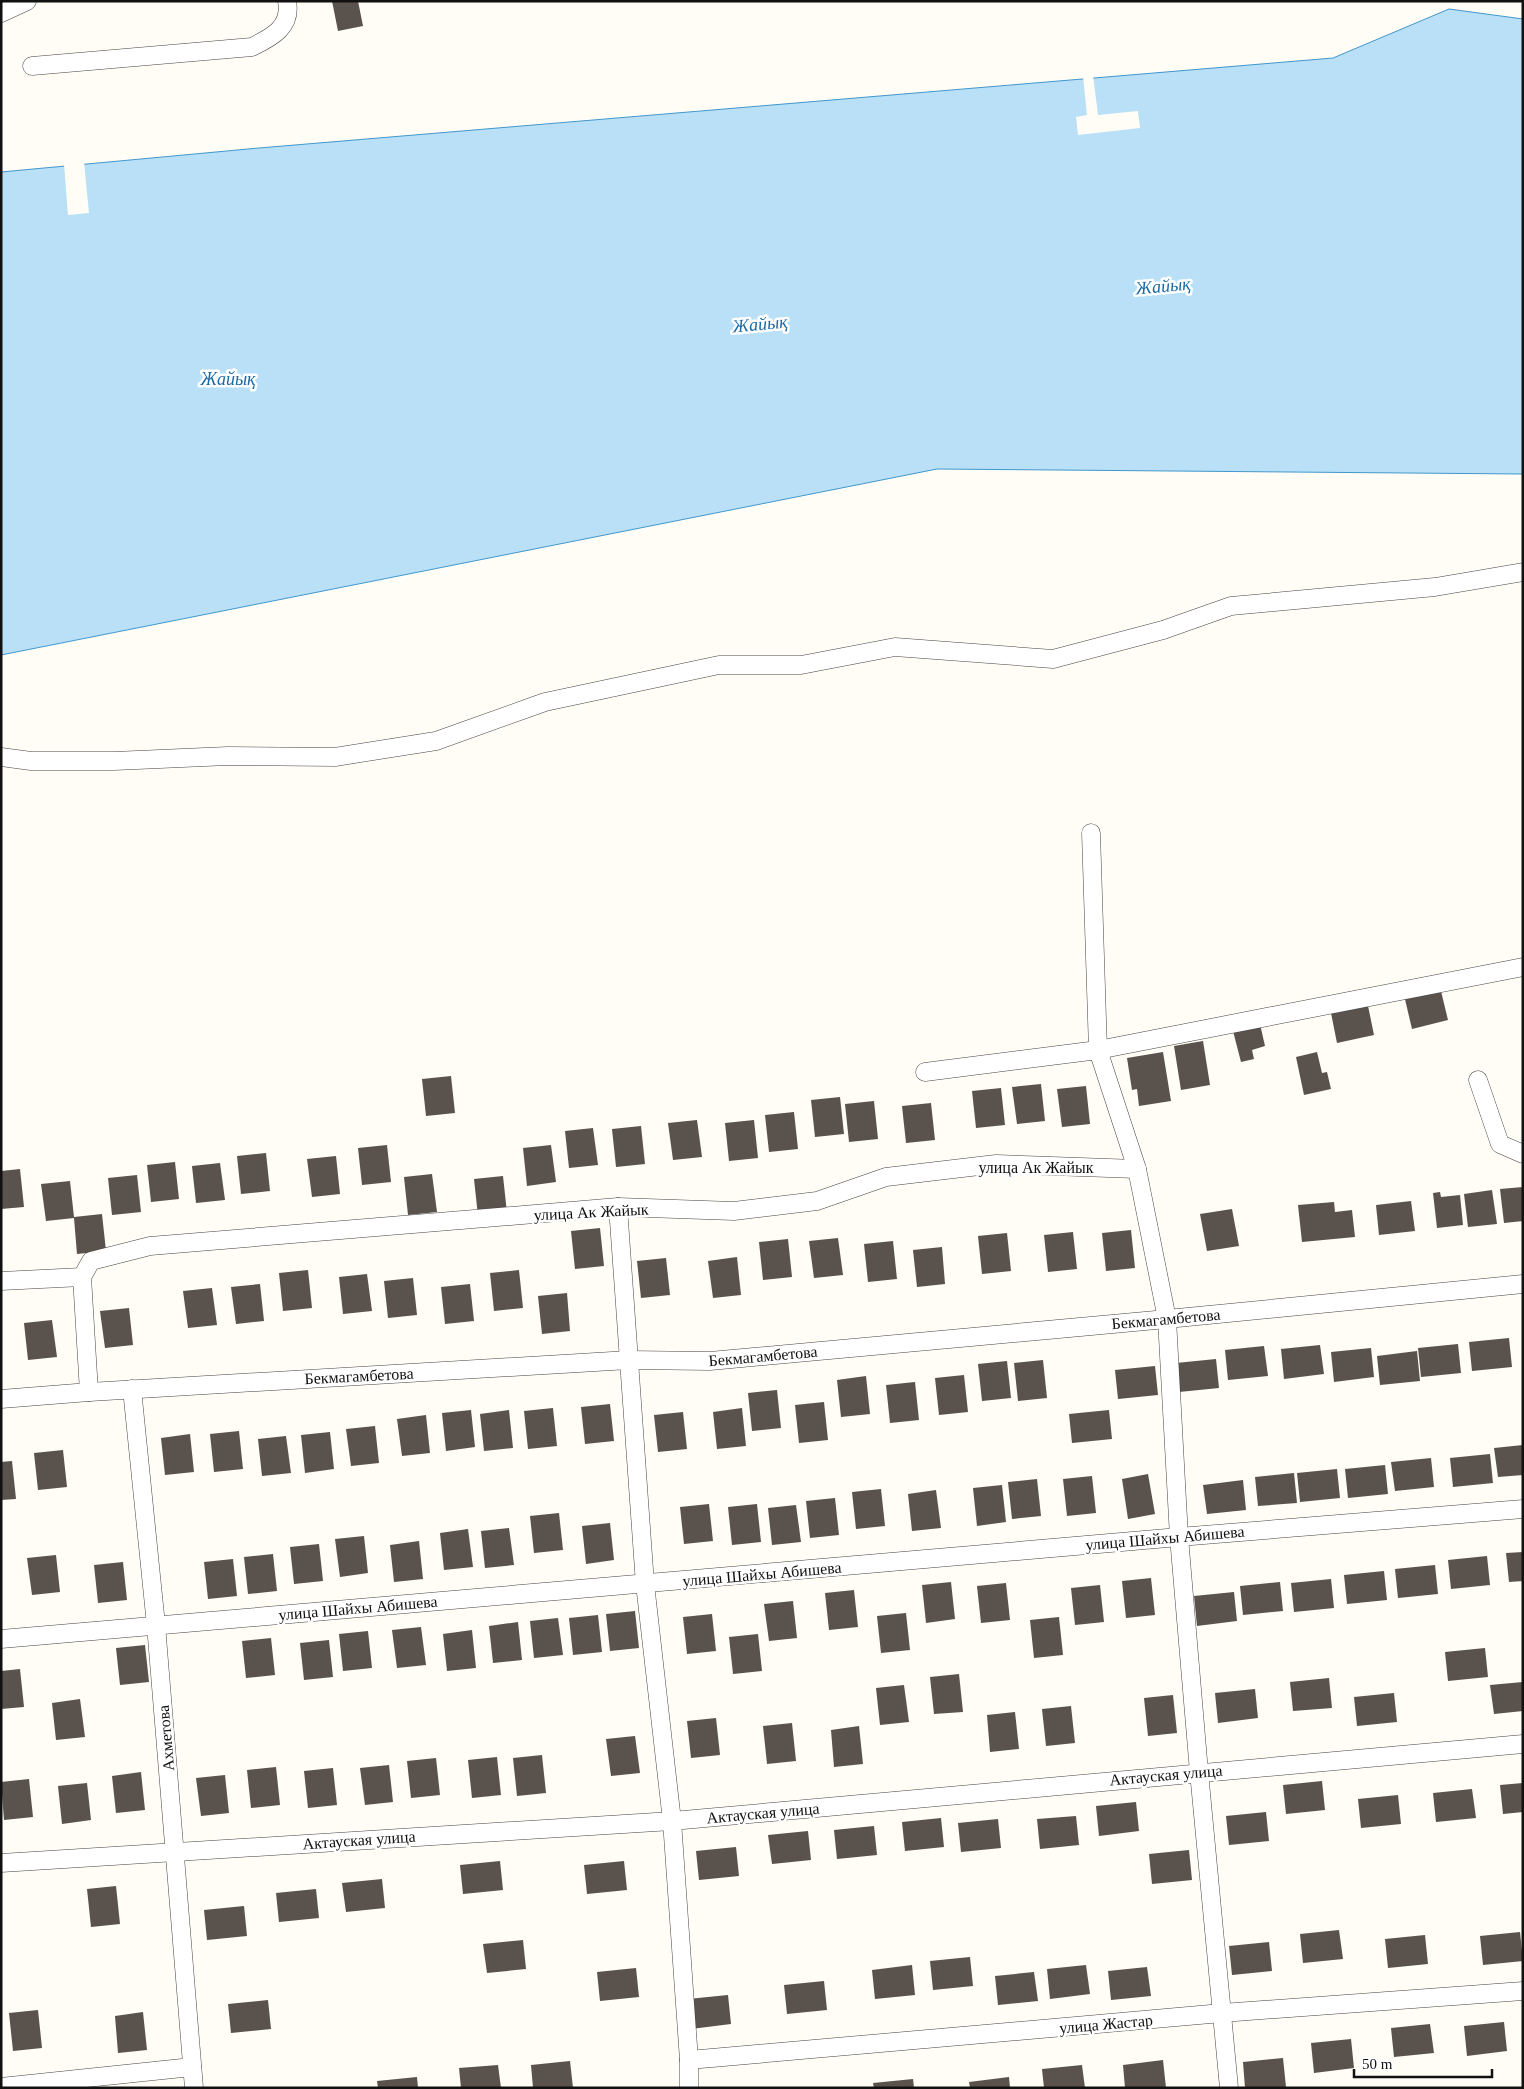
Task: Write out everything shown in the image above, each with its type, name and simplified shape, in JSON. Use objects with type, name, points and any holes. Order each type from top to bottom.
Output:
[{"type":"street","points":[[1,13],[27,1]]},
{"type":"street","points":[[32,66],[252,46],[271,37],[285,24],[289,10],[287,1]]},
{"type":"street","points":[[1,757],[31,761],[114,761],[228,756],[335,757],[436,740],[545,702],[719,665],[801,665],[895,647],[1053,659],[1164,630],[1231,606],[1435,587],[1523,572]]},
{"type":"street","points":[[1091,833],[1098,1050],[1137,1169],[1167,1319],[1179,1537],[1198,1772],[1229,2088]]},
{"type":"street","points":[[926,1072],[1098,1050],[1523,968]]},
{"type":"street","points":[[1478,1080],[1500,1144],[1523,1154]]},
{"type":"street","name":"улица Ак Жайык","points":[[82,1277],[91,1261],[150,1246],[618,1207],[734,1211],[817,1201],[886,1177],[996,1164],[1137,1169]]},
{"type":"street","points":[[618,1207],[645,1584],[672,1821],[689,2060],[689,2088]]},
{"type":"street","points":[[1,1280],[82,1277],[89,1392]]},
{"type":"street","name":"Бекмагамбетова","points":[[1,1399],[132,1389],[629,1360],[710,1361],[1523,1284]]},
{"type":"street","name":"Ахметова","points":[[132,1389],[156,1625],[194,2088]]},
{"type":"street","name":"улица Шайхы Абишева","points":[[1,1639],[1179,1537],[1523,1510]]},
{"type":"street","name":"Актауская улица","points":[[1,1863],[672,1821],[1523,1744]]},
{"type":"street","name":"улица Жастар","points":[[689,2060],[1222,2013],[1523,1990]]},
{"type":"street","points":[[1,2087],[192,2067]]},
{"type":"water","name":"Жайық","points":[[1449,9],[1523,19],[1523,474],[937,469],[1,655],[1,172],[259,148],[1333,58]]},
{"type":"pier","points":[[1093,75],[1098,115],[1138,111],[1140,128],[1078,135],[1076,117],[1087,115],[1083,76]]},
{"type":"pier","points":[[84,162],[89,213],[68,215],[64,164]]},
{"type":"building","points":[[332,1],[358,1],[363,26],[338,31]]},
{"type":"building","points":[[1440,987],[1448,1020],[1412,1029],[1404,995]]},
{"type":"building","points":[[1367,1001],[1374,1035],[1337,1043],[1330,1008]]},
{"type":"building","points":[[1260,1024],[1265,1046],[1252,1050],[1254,1059],[1241,1062],[1233,1031]]},
{"type":"building","points":[[1203,1041],[1210,1085],[1181,1090],[1174,1046]]},
{"type":"building","points":[[1163,1052],[1171,1101],[1139,1106],[1137,1089],[1132,1090],[1127,1058]]},
{"type":"building","points":[[1317,1052],[1322,1073],[1327,1072],[1331,1089],[1304,1095],[1296,1057]]},
{"type":"building","points":[[451,1076],[455,1113],[426,1116],[422,1079]]},
{"type":"building","points":[[1041,1084],[1045,1121],[1017,1124],[1012,1087]]},
{"type":"building","points":[[1086,1086],[1090,1124],[1062,1127],[1057,1089]]},
{"type":"building","points":[[1001,1088],[1005,1125],[976,1128],[972,1091]]},
{"type":"building","points":[[840,1097],[844,1134],[815,1137],[811,1100]]},
{"type":"building","points":[[874,1101],[878,1139],[849,1142],[845,1104]]},
{"type":"building","points":[[931,1103],[935,1140],[906,1143],[902,1106]]},
{"type":"building","points":[[794,1112],[798,1149],[769,1152],[765,1115]]},
{"type":"building","points":[[697,1120],[702,1157],[673,1160],[668,1123]]},
{"type":"building","points":[[754,1120],[758,1158],[729,1161],[725,1123]]},
{"type":"building","points":[[641,1126],[645,1164],[616,1167],[612,1129]]},
{"type":"building","points":[[593,1128],[598,1165],[569,1168],[565,1131]]},
{"type":"building","points":[[387,1145],[391,1182],[362,1185],[358,1148]]},
{"type":"building","points":[[551,1145],[556,1182],[527,1186],[523,1148]]},
{"type":"building","points":[[266,1153],[270,1191],[241,1194],[237,1156]]},
{"type":"building","points":[[336,1156],[340,1194],[312,1197],[307,1159]]},
{"type":"building","points":[[175,1162],[179,1199],[151,1202],[147,1165]]},
{"type":"building","points":[[220,1163],[225,1200],[196,1203],[192,1166]]},
{"type":"building","points":[[20,1169],[24,1207],[1,1209],[1,1171]]},
{"type":"building","points":[[432,1174],[437,1212],[408,1215],[404,1177]]},
{"type":"building","points":[[137,1175],[141,1212],[112,1215],[108,1178]]},
{"type":"building","points":[[503,1176],[507,1213],[478,1216],[474,1179]]},
{"type":"building","points":[[70,1181],[74,1217],[102,1214],[106,1251],[77,1254],[74,1218],[46,1221],[41,1184]]},
{"type":"building","points":[[1523,1187],[1523,1221],[1504,1223],[1500,1189]]},
{"type":"building","points":[[1492,1190],[1497,1224],[1468,1227],[1464,1194]]},
{"type":"building","points":[[1440,1192],[1441,1197],[1460,1195],[1463,1225],[1437,1228],[1433,1193]]},
{"type":"building","points":[[1411,1201],[1415,1231],[1379,1235],[1376,1205]]},
{"type":"building","points":[[1334,1202],[1335,1212],[1352,1210],[1355,1237],[1302,1242],[1298,1205]]},
{"type":"building","points":[[1232,1209],[1239,1246],[1207,1251],[1200,1214]]},
{"type":"building","points":[[600,1228],[604,1266],[575,1269],[571,1231]]},
{"type":"building","points":[[1131,1230],[1135,1268],[1106,1271],[1102,1233]]},
{"type":"building","points":[[1073,1232],[1077,1269],[1048,1272],[1044,1235]]},
{"type":"building","points":[[1007,1233],[1011,1271],[982,1274],[978,1236]]},
{"type":"building","points":[[838,1238],[843,1275],[814,1278],[809,1241]]},
{"type":"building","points":[[788,1239],[792,1277],[763,1280],[759,1242]]},
{"type":"building","points":[[893,1241],[897,1279],[868,1282],[864,1244]]},
{"type":"building","points":[[942,1247],[945,1284],[917,1287],[913,1250]]},
{"type":"building","points":[[737,1257],[741,1295],[713,1298],[708,1261]]},
{"type":"building","points":[[666,1258],[670,1295],[641,1298],[637,1261]]},
{"type":"building","points":[[308,1270],[312,1308],[283,1311],[279,1273]]},
{"type":"building","points":[[519,1270],[523,1308],[494,1311],[490,1273]]},
{"type":"building","points":[[367,1274],[372,1311],[343,1314],[339,1277]]},
{"type":"building","points":[[413,1278],[417,1315],[388,1318],[384,1281]]},
{"type":"building","points":[[260,1284],[264,1321],[236,1324],[231,1287]]},
{"type":"building","points":[[470,1284],[474,1321],[445,1324],[441,1287]]},
{"type":"building","points":[[212,1288],[217,1325],[188,1328],[183,1291]]},
{"type":"building","points":[[567,1293],[570,1331],[542,1334],[538,1296]]},
{"type":"building","points":[[129,1308],[133,1345],[105,1348],[100,1311]]},
{"type":"building","points":[[52,1320],[57,1357],[28,1360],[24,1323]]},
{"type":"building","points":[[1509,1338],[1512,1367],[1472,1371],[1469,1342]]},
{"type":"building","points":[[1458,1344],[1461,1373],[1421,1377],[1418,1348]]},
{"type":"building","points":[[1320,1345],[1324,1374],[1284,1379],[1281,1349]]},
{"type":"building","points":[[1264,1346],[1268,1376],[1228,1380],[1225,1350]]},
{"type":"building","points":[[1371,1348],[1374,1377],[1334,1382],[1331,1352]]},
{"type":"building","points":[[1417,1351],[1420,1381],[1380,1385],[1377,1356]]},
{"type":"building","points":[[1216,1359],[1219,1388],[1179,1392],[1176,1363]]},
{"type":"building","points":[[1043,1360],[1047,1398],[1018,1401],[1014,1363]]},
{"type":"building","points":[[1007,1361],[1011,1398],[982,1401],[978,1364]]},
{"type":"building","points":[[1155,1366],[1158,1395],[1118,1399],[1115,1370]]},
{"type":"building","points":[[964,1375],[968,1412],[939,1415],[935,1378]]},
{"type":"building","points":[[866,1376],[870,1414],[841,1417],[837,1380]]},
{"type":"building","points":[[915,1382],[919,1420],[890,1423],[886,1385]]},
{"type":"building","points":[[777,1390],[781,1428],[752,1431],[748,1393]]},
{"type":"building","points":[[824,1402],[828,1440],[799,1443],[795,1405]]},
{"type":"building","points":[[610,1404],[614,1441],[585,1444],[581,1407]]},
{"type":"building","points":[[553,1408],[557,1446],[528,1449],[524,1411]]},
{"type":"building","points":[[742,1408],[746,1446],[717,1449],[713,1412]]},
{"type":"building","points":[[471,1410],[475,1447],[446,1451],[442,1413]]},
{"type":"building","points":[[509,1410],[513,1448],[484,1451],[480,1414]]},
{"type":"building","points":[[1109,1410],[1112,1439],[1072,1443],[1069,1414]]},
{"type":"building","points":[[683,1412],[687,1449],[658,1452],[654,1415]]},
{"type":"building","points":[[426,1415],[430,1453],[402,1456],[397,1419]]},
{"type":"building","points":[[375,1426],[379,1463],[351,1466],[346,1429]]},
{"type":"building","points":[[239,1431],[243,1469],[214,1472],[210,1434]]},
{"type":"building","points":[[330,1432],[334,1469],[305,1473],[301,1435]]},
{"type":"building","points":[[190,1434],[194,1472],[165,1475],[161,1438]]},
{"type":"building","points":[[286,1436],[291,1473],[262,1476],[258,1439]]},
{"type":"building","points":[[1523,1445],[1523,1475],[1498,1477],[1494,1448]]},
{"type":"building","points":[[63,1450],[67,1487],[38,1490],[34,1453]]},
{"type":"building","points":[[1490,1454],[1493,1483],[1453,1487],[1450,1458]]},
{"type":"building","points":[[1431,1458],[1434,1487],[1395,1491],[1391,1462]]},
{"type":"building","points":[[12,1461],[16,1499],[1,1500],[1,1462]]},
{"type":"building","points":[[1385,1465],[1388,1494],[1348,1498],[1345,1469]]},
{"type":"building","points":[[1337,1469],[1340,1498],[1300,1502],[1297,1473]]},
{"type":"building","points":[[1294,1473],[1297,1503],[1258,1506],[1255,1477]]},
{"type":"building","points":[[1148,1474],[1155,1514],[1128,1519],[1122,1479]]},
{"type":"building","points":[[1092,1476],[1096,1513],[1067,1516],[1063,1479]]},
{"type":"building","points":[[1037,1479],[1041,1516],[1012,1519],[1008,1482]]},
{"type":"building","points":[[1243,1480],[1246,1510],[1207,1514],[1203,1485]]},
{"type":"building","points":[[1002,1485],[1006,1522],[977,1526],[973,1488]]},
{"type":"building","points":[[881,1489],[885,1526],[856,1529],[852,1492]]},
{"type":"building","points":[[936,1490],[941,1528],[912,1531],[908,1494]]},
{"type":"building","points":[[835,1498],[839,1535],[810,1538],[806,1501]]},
{"type":"building","points":[[709,1504],[713,1541],[684,1544],[680,1507]]},
{"type":"building","points":[[757,1504],[761,1542],[732,1545],[728,1507]]},
{"type":"building","points":[[796,1505],[801,1542],[772,1545],[768,1508]]},
{"type":"building","points":[[559,1513],[563,1550],[534,1553],[530,1516]]},
{"type":"building","points":[[610,1523],[614,1560],[586,1564],[582,1526]]},
{"type":"building","points":[[509,1528],[514,1565],[485,1568],[481,1531]]},
{"type":"building","points":[[468,1529],[473,1567],[444,1570],[440,1533]]},
{"type":"building","points":[[364,1536],[368,1573],[340,1577],[335,1539]]},
{"type":"building","points":[[419,1541],[423,1579],[394,1582],[390,1545]]},
{"type":"building","points":[[319,1544],[323,1581],[294,1584],[290,1547]]},
{"type":"building","points":[[1523,1552],[1523,1581],[1509,1582],[1506,1553]]},
{"type":"building","points":[[273,1554],[277,1591],[248,1594],[244,1557]]},
{"type":"building","points":[[56,1555],[60,1592],[32,1595],[27,1558]]},
{"type":"building","points":[[1487,1556],[1490,1585],[1451,1589],[1448,1560]]},
{"type":"building","points":[[233,1559],[237,1596],[208,1599],[204,1562]]},
{"type":"building","points":[[123,1562],[127,1600],[98,1603],[94,1565]]},
{"type":"building","points":[[1435,1565],[1438,1594],[1398,1598],[1395,1569]]},
{"type":"building","points":[[1384,1571],[1387,1600],[1347,1604],[1344,1575]]},
{"type":"building","points":[[1151,1578],[1155,1615],[1126,1618],[1122,1581]]},
{"type":"building","points":[[1331,1579],[1334,1608],[1294,1612],[1291,1583]]},
{"type":"building","points":[[951,1582],[955,1619],[926,1623],[922,1585]]},
{"type":"building","points":[[1280,1582],[1283,1611],[1243,1615],[1240,1586]]},
{"type":"building","points":[[1006,1583],[1010,1620],[981,1623],[977,1586]]},
{"type":"building","points":[[1100,1585],[1104,1622],[1075,1625],[1071,1588]]},
{"type":"building","points":[[854,1590],[858,1627],[829,1630],[825,1593]]},
{"type":"building","points":[[1234,1592],[1237,1621],[1197,1626],[1194,1596]]},
{"type":"building","points":[[793,1601],[797,1638],[769,1641],[764,1604]]},
{"type":"building","points":[[635,1611],[639,1648],[610,1651],[606,1614]]},
{"type":"building","points":[[906,1613],[910,1650],[881,1653],[877,1616]]},
{"type":"building","points":[[712,1614],[716,1651],[687,1654],[683,1617]]},
{"type":"building","points":[[598,1615],[602,1652],[573,1655],[569,1618]]},
{"type":"building","points":[[1059,1617],[1063,1655],[1034,1658],[1030,1620]]},
{"type":"building","points":[[558,1618],[563,1655],[534,1658],[530,1621]]},
{"type":"building","points":[[518,1622],[522,1660],[493,1663],[489,1626]]},
{"type":"building","points":[[421,1627],[426,1665],[397,1668],[392,1630]]},
{"type":"building","points":[[472,1630],[476,1668],[447,1671],[443,1634]]},
{"type":"building","points":[[368,1631],[372,1668],[343,1671],[339,1634]]},
{"type":"building","points":[[758,1634],[762,1671],[733,1674],[729,1637]]},
{"type":"building","points":[[271,1638],[275,1675],[246,1678],[242,1641]]},
{"type":"building","points":[[329,1640],[333,1677],[304,1680],[300,1643]]},
{"type":"building","points":[[145,1645],[149,1682],[120,1685],[116,1648]]},
{"type":"building","points":[[1485,1648],[1488,1677],[1448,1681],[1445,1652]]},
{"type":"building","points":[[20,1669],[24,1707],[1,1709],[1,1671]]},
{"type":"building","points":[[959,1674],[963,1712],[934,1714],[930,1677]]},
{"type":"building","points":[[1329,1678],[1332,1708],[1293,1711],[1290,1682]]},
{"type":"building","points":[[1523,1682],[1523,1711],[1494,1714],[1490,1685]]},
{"type":"building","points":[[904,1685],[909,1722],[880,1725],[876,1688]]},
{"type":"building","points":[[1255,1689],[1258,1718],[1218,1723],[1215,1693]]},
{"type":"building","points":[[1394,1693],[1397,1722],[1357,1726],[1354,1697]]},
{"type":"building","points":[[1173,1695],[1177,1733],[1148,1736],[1144,1698]]},
{"type":"building","points":[[80,1699],[85,1737],[56,1740],[52,1703]]},
{"type":"building","points":[[1071,1706],[1075,1743],[1046,1746],[1042,1709]]},
{"type":"building","points":[[1015,1712],[1019,1749],[990,1752],[987,1715]]},
{"type":"building","points":[[716,1718],[720,1755],[691,1758],[687,1721]]},
{"type":"building","points":[[792,1723],[796,1761],[767,1764],[763,1726]]},
{"type":"building","points":[[859,1726],[863,1764],[834,1767],[831,1730]]},
{"type":"building","points":[[635,1736],[640,1773],[611,1776],[606,1739]]},
{"type":"building","points":[[542,1755],[546,1793],[517,1796],[513,1758]]},
{"type":"building","points":[[497,1757],[501,1795],[472,1798],[468,1760]]},
{"type":"building","points":[[436,1758],[440,1795],[411,1798],[407,1761]]},
{"type":"building","points":[[389,1765],[393,1802],[365,1805],[360,1768]]},
{"type":"building","points":[[276,1767],[280,1805],[251,1808],[247,1770]]},
{"type":"building","points":[[333,1768],[337,1805],[308,1808],[304,1771]]},
{"type":"building","points":[[141,1772],[145,1810],[116,1813],[112,1776]]},
{"type":"building","points":[[225,1775],[229,1813],[201,1816],[196,1778]]},
{"type":"building","points":[[29,1779],[33,1817],[4,1820],[1,1782]]},
{"type":"building","points":[[1322,1781],[1325,1810],[1286,1814],[1283,1785]]},
{"type":"building","points":[[87,1783],[91,1820],[62,1824],[58,1786]]},
{"type":"building","points":[[1523,1783],[1523,1812],[1503,1814],[1500,1785]]},
{"type":"building","points":[[1472,1789],[1476,1818],[1436,1822],[1433,1793]]},
{"type":"building","points":[[1398,1795],[1401,1824],[1361,1828],[1358,1799]]},
{"type":"building","points":[[1136,1802],[1139,1831],[1099,1836],[1096,1806]]},
{"type":"building","points":[[1266,1812],[1269,1841],[1229,1845],[1226,1816]]},
{"type":"building","points":[[1076,1816],[1079,1845],[1040,1849],[1037,1819]]},
{"type":"building","points":[[941,1818],[944,1847],[905,1851],[902,1822]]},
{"type":"building","points":[[998,1819],[1001,1848],[961,1852],[958,1823]]},
{"type":"building","points":[[874,1826],[877,1855],[837,1859],[834,1830]]},
{"type":"building","points":[[808,1831],[811,1860],[772,1864],[768,1835]]},
{"type":"building","points":[[736,1847],[739,1876],[699,1880],[696,1851]]},
{"type":"building","points":[[1189,1850],[1192,1880],[1152,1884],[1149,1854]]},
{"type":"building","points":[[500,1861],[503,1890],[463,1894],[460,1865]]},
{"type":"building","points":[[624,1861],[627,1890],[587,1894],[584,1865]]},
{"type":"building","points":[[382,1879],[385,1908],[346,1912],[342,1883]]},
{"type":"building","points":[[116,1886],[120,1924],[91,1927],[87,1889]]},
{"type":"building","points":[[316,1889],[319,1918],[279,1922],[276,1893]]},
{"type":"building","points":[[244,1906],[247,1936],[207,1940],[204,1910]]},
{"type":"building","points":[[1339,1930],[1343,1959],[1303,1963],[1300,1934]]},
{"type":"building","points":[[1520,1932],[1523,1961],[1483,1965],[1480,1936]]},
{"type":"building","points":[[1425,1935],[1428,1964],[1388,1968],[1385,1939]]},
{"type":"building","points":[[523,1940],[526,1969],[487,1973],[483,1944]]},
{"type":"building","points":[[1269,1942],[1272,1971],[1232,1975],[1229,1946]]},
{"type":"building","points":[[970,1957],[973,1986],[933,1990],[930,1961]]},
{"type":"building","points":[[912,1965],[915,1995],[875,1999],[872,1970]]},
{"type":"building","points":[[1086,1965],[1090,1994],[1050,1999],[1047,1969]]},
{"type":"building","points":[[1147,1967],[1151,1996],[1111,2000],[1108,1971]]},
{"type":"building","points":[[636,1968],[639,1997],[600,2001],[597,1972]]},
{"type":"building","points":[[1034,1972],[1038,2001],[998,2005],[995,1976]]},
{"type":"building","points":[[824,1981],[827,2010],[787,2014],[784,1985]]},
{"type":"building","points":[[728,1995],[731,2024],[691,2029],[688,1999]]},
{"type":"building","points":[[268,2000],[271,2029],[231,2033],[228,2004]]},
{"type":"building","points":[[38,2010],[42,2048],[13,2051],[9,2013]]},
{"type":"building","points":[[143,2012],[147,2050],[118,2053],[115,2016]]},
{"type":"building","points":[[1504,2022],[1507,2051],[1467,2056],[1464,2026]]},
{"type":"building","points":[[1430,2024],[1434,2053],[1394,2057],[1391,2028]]},
{"type":"building","points":[[1351,2039],[1354,2068],[1314,2073],[1311,2043]]},
{"type":"building","points":[[1283,2058],[1286,2087],[1245,2088],[1243,2062]]},
{"type":"building","points":[[1163,2060],[1166,2088],[1125,2088],[1123,2065]]},
{"type":"building","points":[[570,2061],[573,2088],[533,2088],[531,2065]]},
{"type":"building","points":[[498,2065],[501,2088],[461,2088],[459,2068]]},
{"type":"building","points":[[1082,2065],[1085,2088],[1044,2088],[1042,2069]]},
{"type":"building","points":[[417,2077],[418,2088],[378,2088],[377,2081]]},
{"type":"building","points":[[1009,2077],[1010,2088],[970,2088],[969,2082]]},
{"type":"building","points":[[913,2079],[914,2088],[874,2088],[873,2083]]}]
